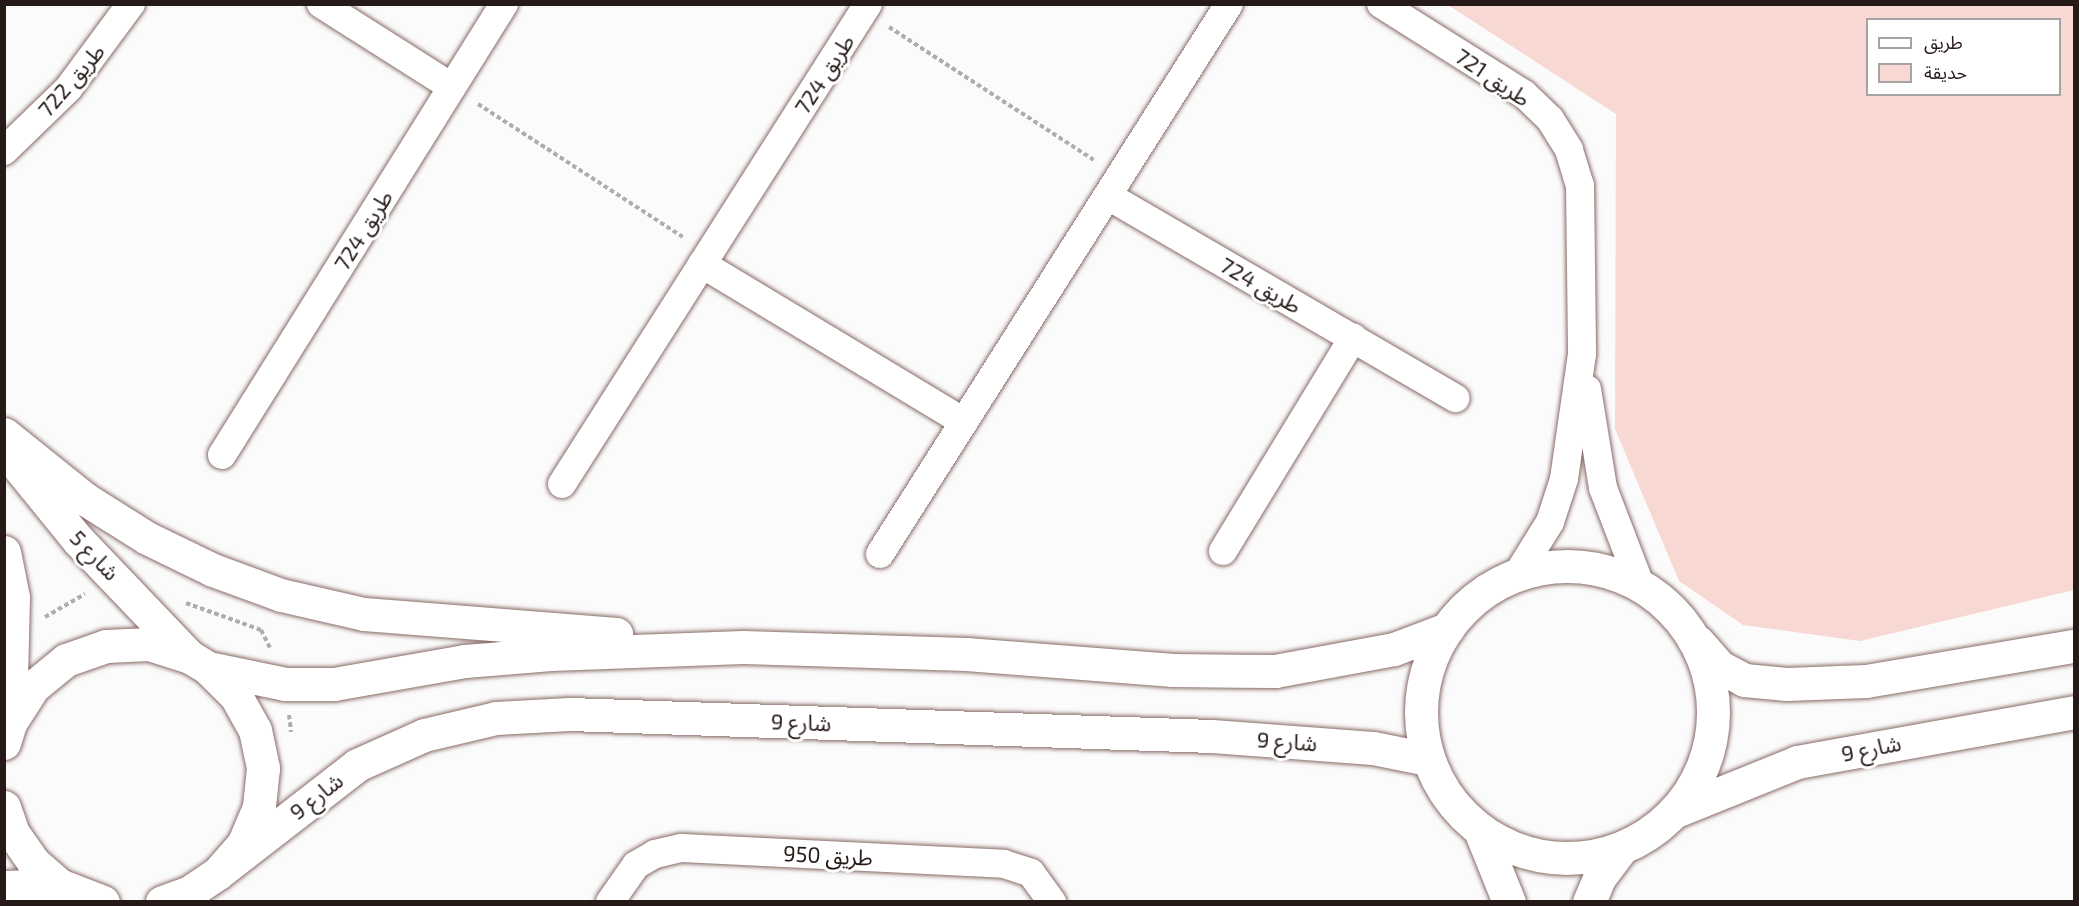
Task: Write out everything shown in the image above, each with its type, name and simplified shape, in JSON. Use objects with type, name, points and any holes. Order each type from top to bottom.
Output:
[{"type":"main road","points":[[4,434],[85,499],[147,538],[213,570],[281,595],[374,616],[743,647],[966,654],[1173,670],[1275,671],[1384,651],[1447,629]]},
{"type":"main road","name":"شارع 5","points":[[4,449],[78,540],[199,663],[237,696],[255,730],[263,768],[259,807],[244,843],[218,873]]},
{"type":"main road","points":[[4,552],[13,597],[6,733]]},
{"type":"main road","points":[[1691,634],[1707,668],[1714,706],[1711,744],[1701,771],[1676,811],[1642,838],[1622,848],[1586,857],[1548,857],[1513,848],[1480,830],[1449,799],[1428,759],[1421,726],[1422,692],[1431,659],[1447,629],[1478,597],[1517,575],[1548,568],[1580,567],[1612,573],[1641,587],[1669,608],[1720,667],[1736,676],[1787,684],[1866,681],[2074,646]]},
{"type":"main road","points":[[6,733],[33,687],[66,660],[106,646],[149,644],[199,663],[285,684],[334,684],[475,660],[743,647]]},
{"type":"main road","name":"شارع 9","points":[[1676,811],[1797,762],[2074,712]]},
{"type":"main road","name":"شارع 9","points":[[218,873],[357,765],[423,735],[496,718],[569,714],[1212,736],[1373,748],[1428,759]]},
{"type":"main road","points":[[4,807],[14,833],[33,862],[59,885],[104,902]]},
{"type":"main road","points":[[1480,830],[1509,902]]},
{"type":"main road","points":[[1588,902],[1599,878],[1622,848]]},
{"type":"main road","points":[[162,902],[190,892],[218,873]]},
{"type":"main road","points":[[4,886],[59,885]]},
{"type":"street","name":"طريق 722","points":[[4,151],[68,89],[131,4]]},
{"type":"street","points":[[321,4],[452,87]]},
{"type":"street","name":"طريق 724","points":[[222,455],[504,4]]},
{"type":"street","points":[[880,554],[1229,4]]},
{"type":"street","name":"طريق 721","points":[[1381,4],[1524,94],[1550,119],[1569,150],[1580,185],[1583,221],[1582,354],[1558,501],[1537,547],[1517,575]]},
{"type":"street","name":"طريق 724","points":[[562,484],[867,8]]},
{"type":"street","name":"طريق 724","points":[[1114,186],[1353,338],[1455,398]]},
{"type":"street","points":[[706,259],[964,422]]},
{"type":"street","points":[[1223,551],[1353,338]]},
{"type":"street","name":"طريق 721","points":[[1582,354],[1603,488],[1641,587]]},
{"type":"street","name":"طريق 950","points":[[610,902],[636,865],[655,854],[682,848],[1004,864],[1031,873],[1052,902]]},
{"type":"path","points":[[867,8],[1114,186]]},
{"type":"path","points":[[452,87],[706,259]]},
{"type":"green space","points":[[1448,5],[2074,5],[2074,590],[1860,641],[1743,625],[1679,581],[1615,429],[1616,114]]}]
